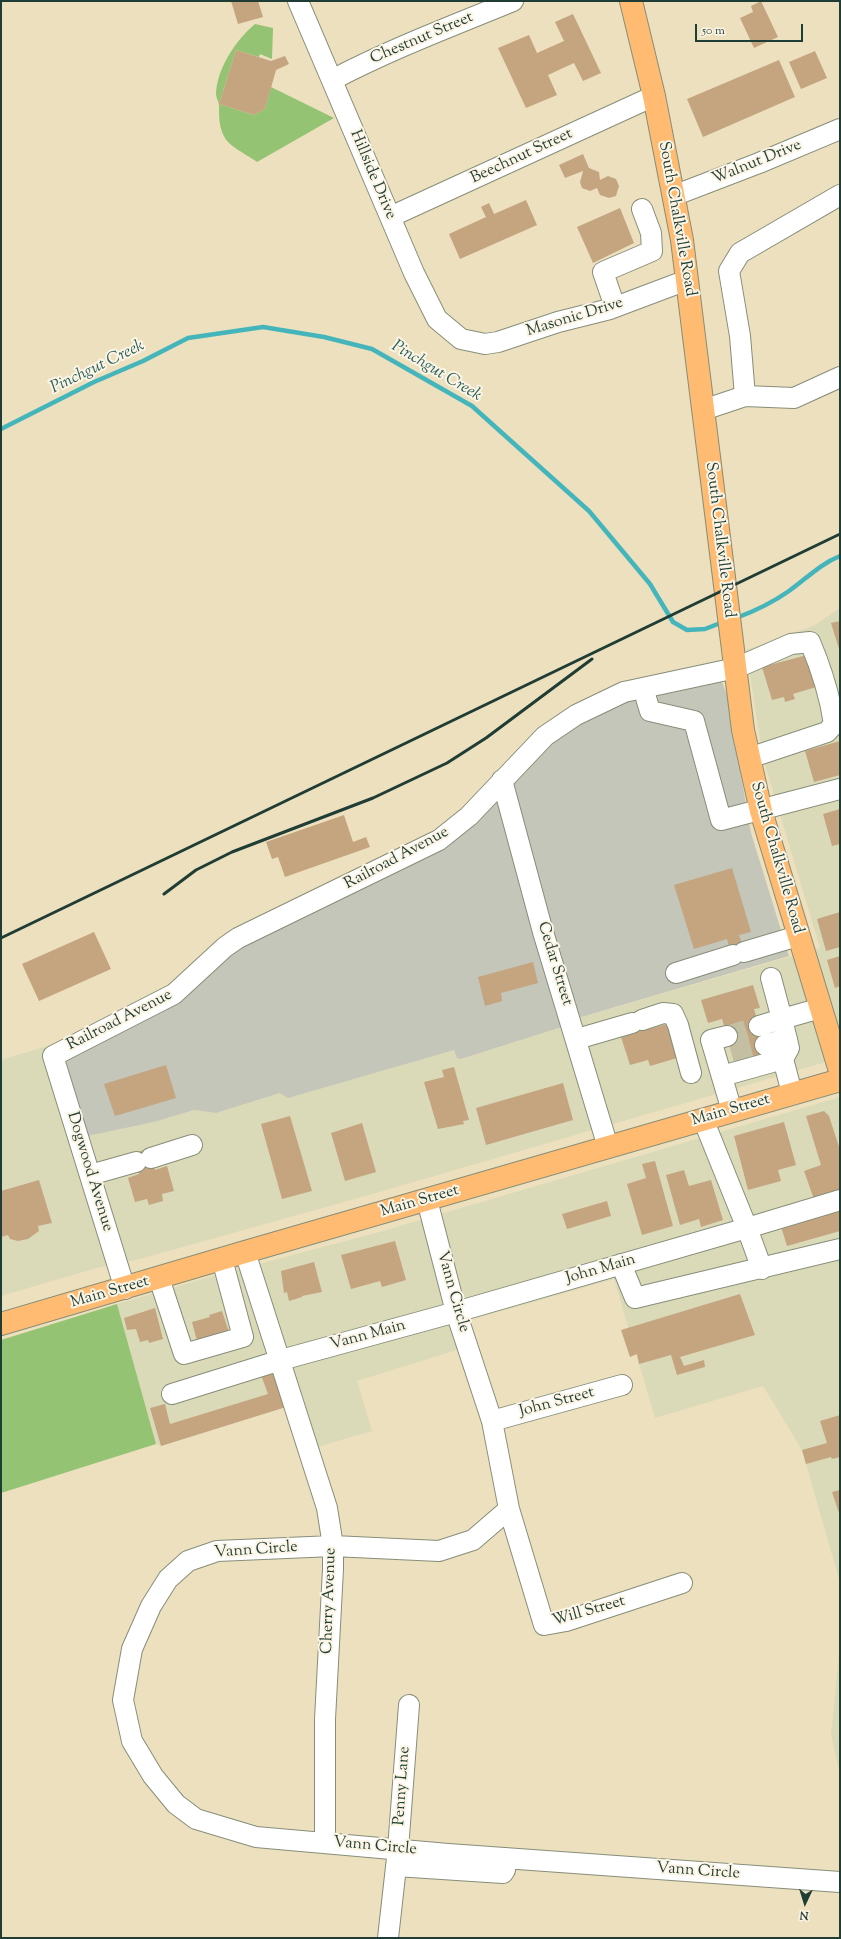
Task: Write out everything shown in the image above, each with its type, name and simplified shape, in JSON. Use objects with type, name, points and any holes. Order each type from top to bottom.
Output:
[{"type":"main road","name":"South Chalkville Road","points":[[631,1],[654,96],[682,240],[743,730],[761,811],[840,1071]]},
{"type":"main road","name":"Main Street","points":[[1,1324],[840,1080]]},
{"type":"street","name":"Hillside Drive","points":[[298,1],[414,273],[437,319],[461,339]]},
{"type":"street","name":"Chestnut Street","points":[[332,80],[368,61],[402,46],[514,1]]},
{"type":"street","name":"Beechnut Street","points":[[390,217],[654,96]]},
{"type":"street","name":"Walnut Drive","points":[[673,196],[759,163],[840,129]]},
{"type":"street","points":[[745,396],[740,336],[729,271],[740,253],[840,195]]},
{"type":"street","points":[[615,307],[602,272],[652,251],[651,233],[642,209]]},
{"type":"street","name":"Masonic Drive","points":[[461,339],[485,344],[498,342],[558,322],[615,307],[687,280]]},
{"type":"street","points":[[703,410],[745,396],[794,398],[840,378]]},
{"type":"street","name":"Railroad Avenue","points":[[53,1056],[174,994],[225,946],[238,938],[439,840],[469,816],[546,736],[576,716],[624,692],[736,668],[791,644],[810,642],[816,656],[832,709],[834,724],[827,732],[749,758]]},
{"type":"street","points":[[643,688],[650,711],[694,721],[721,820],[840,790]]},
{"type":"street","name":"Cedar Street","points":[[502,780],[543,932],[577,1039],[608,1147]]},
{"type":"street","points":[[676,973],[798,936]]},
{"type":"street","points":[[771,978],[790,1048],[783,1059],[792,1093]]},
{"type":"street","points":[[759,1026],[820,1008]]},
{"type":"street","points":[[577,1039],[663,1013],[673,1014],[678,1025],[691,1073]]},
{"type":"street","points":[[765,1045],[787,1039]]},
{"type":"street","name":"Dogwood Avenue","points":[[53,1056],[125,1289]]},
{"type":"street","points":[[732,1111],[724,1056],[783,1059]]},
{"type":"street","points":[[703,1119],[762,1268]]},
{"type":"street","points":[[90,1175],[192,1145]]},
{"type":"street","name":"Vann Circle","points":[[427,1200],[456,1312],[492,1421],[509,1509],[473,1540],[439,1551],[332,1546],[217,1551],[188,1561],[168,1579],[145,1620],[132,1649],[123,1700],[132,1741],[152,1776],[176,1804],[196,1819],[256,1837],[325,1843],[397,1858],[506,1858],[840,1882]]},
{"type":"street","name":"John Main","points":[[456,1312],[840,1200]]},
{"type":"street","points":[[621,1264],[635,1298],[840,1249]]},
{"type":"street","name":"Cherry Avenue","points":[[245,1252],[281,1360],[327,1508],[332,1546],[333,1569],[325,1719],[325,1843]]},
{"type":"street","points":[[159,1278],[184,1354],[243,1337],[222,1259]]},
{"type":"street","name":"Vann Main","points":[[172,1394],[281,1360],[456,1312]]},
{"type":"street","name":"John Street","points":[[492,1421],[622,1385]]},
{"type":"street","name":"Will Street","points":[[509,1509],[544,1625],[566,1621],[682,1583]]},
{"type":"street","name":"Penny Lane","points":[[388,1938],[397,1858],[410,1705]]},
{"type":"shaded area","points":[[840,608],[840,1058],[369,1195],[140,1259],[97,1268],[1,1296],[1,1060],[50,1045],[78,1138],[154,1122],[194,1110],[216,1113],[280,1093],[379,1070],[454,1050],[462,1059],[562,1027],[571,1020],[820,948],[763,758],[746,650],[813,626]]},
{"type":"shaded area","points":[[718,672],[727,695],[751,833],[789,956],[571,1020],[562,1027],[461,1059],[457,1058],[454,1050],[288,1098],[280,1093],[216,1113],[194,1110],[154,1122],[78,1138],[53,1056],[85,1039],[213,957],[433,844],[576,716]]},
{"type":"shaded area","points":[[840,1097],[840,1583],[802,1450],[763,1386],[655,1418],[614,1279],[467,1321],[476,1344],[357,1381],[372,1431],[314,1448],[286,1407],[161,1446],[156,1444],[117,1304],[206,1278],[379,1232]]},
{"type":"shaded area","points":[[840,1643],[840,1775],[831,1735]]},
{"type":"green space","points":[[255,24],[273,28],[272,59],[260,54],[259,57],[236,50],[219,104],[216,94],[220,74],[229,55],[241,38]]},
{"type":"green space","points":[[271,87],[334,118],[257,162],[227,141],[220,126],[219,104],[254,115],[265,109]]},
{"type":"green space","points":[[117,1304],[156,1444],[1,1493],[1,1340]]},
{"type":"building","points":[[231,1],[258,1],[263,17],[238,24]]},
{"type":"building","points":[[761,1],[778,37],[754,48],[740,18],[753,12],[751,6]]},
{"type":"building","points":[[573,14],[601,73],[583,81],[574,63],[548,75],[557,95],[526,108],[498,48],[529,35],[537,53],[564,41],[555,22]]},
{"type":"building","points":[[236,50],[271,61],[285,56],[289,64],[276,70],[265,109],[254,115],[219,104]]},
{"type":"building","points":[[815,51],[827,78],[801,89],[789,62]]},
{"type":"building","points":[[779,60],[795,97],[703,137],[687,99]]},
{"type":"building","points":[[583,154],[589,168],[599,172],[600,180],[608,176],[616,179],[619,186],[616,196],[609,198],[600,195],[597,188],[590,191],[582,188],[580,182],[583,171],[565,178],[559,165]]},
{"type":"building","points":[[526,200],[537,225],[460,259],[449,234],[486,217],[481,207],[489,203],[494,214]]},
{"type":"building","points":[[620,208],[634,243],[593,263],[577,227]]},
{"type":"building","points":[[840,621],[840,652],[831,623]]},
{"type":"building","points":[[807,655],[816,687],[793,694],[795,699],[785,702],[784,697],[772,700],[762,667]]},
{"type":"building","points":[[840,741],[840,775],[814,782],[805,751]]},
{"type":"building","points":[[840,809],[840,844],[832,846],[823,814]]},
{"type":"building","points":[[344,815],[353,842],[366,837],[370,847],[285,877],[278,857],[272,859],[266,842]]},
{"type":"building","points":[[732,868],[751,932],[739,935],[746,955],[733,959],[727,939],[694,949],[674,885]]},
{"type":"building","points":[[840,912],[840,947],[826,951],[817,919]]},
{"type":"building","points":[[94,932],[111,969],[39,1001],[22,964]]},
{"type":"building","points":[[840,956],[840,986],[835,988],[827,960]]},
{"type":"building","points":[[533,962],[538,983],[501,993],[502,1001],[485,1006],[478,977]]},
{"type":"building","points":[[753,985],[760,1008],[754,1009],[769,1059],[736,1068],[722,1019],[708,1023],[701,1000]]},
{"type":"building","points":[[639,1011],[645,1030],[667,1024],[677,1058],[650,1066],[648,1060],[630,1065],[621,1037],[634,1033],[630,1018],[629,1019],[627,1014]]},
{"type":"building","points":[[166,1065],[176,1098],[115,1116],[104,1084]]},
{"type":"building","points":[[454,1067],[469,1120],[463,1121],[464,1124],[438,1129],[424,1082],[444,1077],[442,1070]]},
{"type":"building","points":[[563,1083],[573,1120],[486,1145],[476,1108]]},
{"type":"building","points":[[824,1111],[829,1116],[840,1150],[840,1195],[815,1202],[804,1171],[821,1165],[806,1116]]},
{"type":"building","points":[[290,1116],[312,1191],[282,1199],[261,1124]]},
{"type":"building","points":[[784,1122],[796,1165],[778,1170],[781,1181],[748,1190],[734,1136]]},
{"type":"building","points":[[362,1123],[376,1172],[345,1181],[331,1133]]},
{"type":"building","points":[[148,1149],[155,1170],[167,1166],[174,1191],[162,1194],[163,1201],[149,1205],[147,1199],[135,1202],[128,1178],[139,1174],[133,1153]]},
{"type":"building","points":[[655,1161],[673,1226],[642,1235],[627,1184],[646,1178],[642,1164]]},
{"type":"building","points":[[684,1170],[689,1186],[711,1180],[723,1220],[701,1227],[699,1219],[680,1225],[666,1175]]},
{"type":"building","points":[[39,1180],[52,1223],[38,1226],[39,1231],[28,1239],[18,1241],[10,1239],[8,1235],[1,1237],[1,1191]]},
{"type":"building","points":[[607,1201],[611,1216],[567,1229],[562,1214]]},
{"type":"building","points":[[840,1203],[840,1231],[787,1246],[779,1220]]},
{"type":"building","points":[[395,1241],[406,1280],[382,1287],[380,1281],[351,1289],[341,1255]]},
{"type":"building","points":[[314,1262],[322,1292],[302,1296],[289,1301],[287,1292],[284,1293],[281,1271]]},
{"type":"building","points":[[740,1294],[755,1335],[680,1357],[684,1366],[704,1360],[705,1367],[677,1375],[671,1355],[639,1364],[637,1354],[630,1357],[621,1330]]},
{"type":"building","points":[[155,1308],[163,1339],[149,1343],[148,1340],[140,1342],[136,1329],[127,1330],[124,1318]]},
{"type":"building","points":[[222,1311],[229,1332],[197,1341],[192,1322],[210,1317],[209,1315]]},
{"type":"building","points":[[275,1370],[286,1407],[161,1446],[150,1408],[165,1404],[170,1424],[268,1394],[261,1375]]},
{"type":"building","points":[[840,1415],[840,1457],[832,1459],[831,1457],[806,1464],[802,1450],[827,1443],[820,1421]]},
{"type":"building","points":[[840,1490],[840,1516],[832,1492]]},
{"type":"waterway","name":"Pinchgut Creek","points":[[1,429],[94,382],[143,361],[188,338],[263,327],[324,337],[372,349],[472,406],[589,511],[650,584],[673,622],[687,630],[705,629],[723,622]]},
{"type":"waterway","name":"Pinchgut Creek","points":[[736,618],[757,610],[776,599],[820,567],[840,556]]},
{"type":"tunnel","points":[[727,1036],[759,1026]]},
{"type":"tunnel","points":[[732,1054],[765,1045]]},
{"type":"railway","points":[[1,938],[840,534]]},
{"type":"railway","points":[[164,894],[196,870],[232,852],[373,798],[447,763],[486,738],[592,659]]}]
